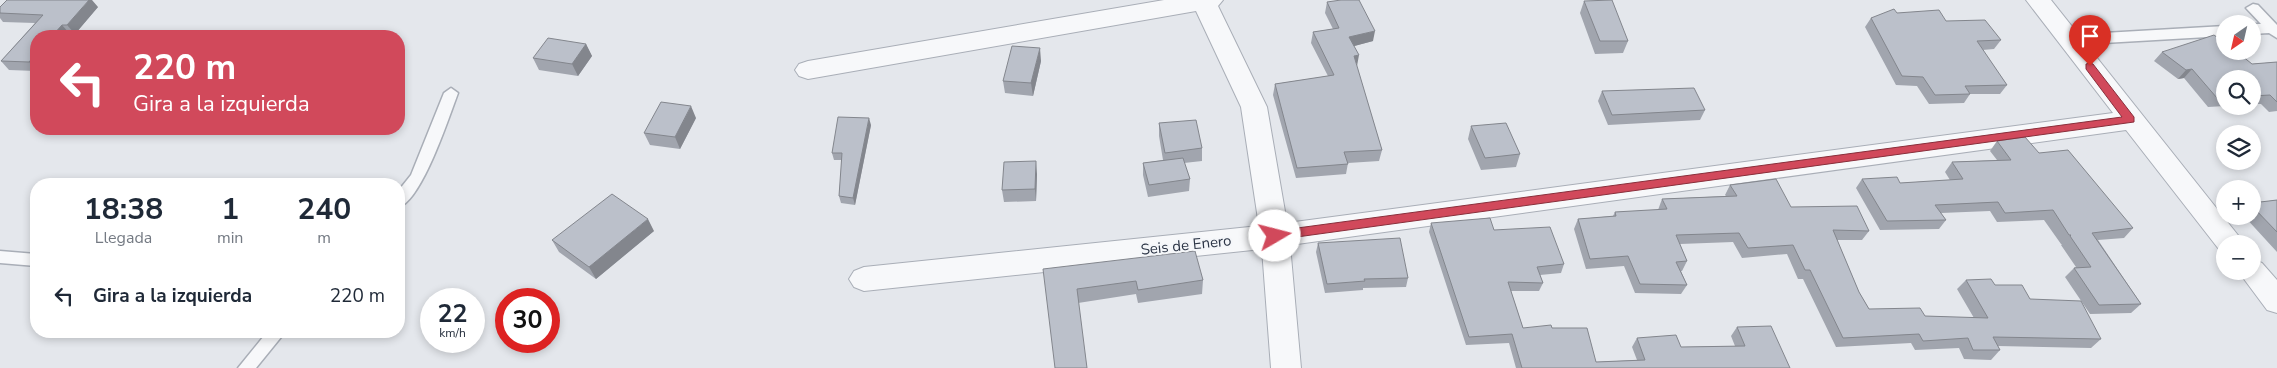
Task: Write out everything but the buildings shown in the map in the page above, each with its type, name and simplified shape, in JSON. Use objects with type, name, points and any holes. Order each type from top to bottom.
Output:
[{"type":"street","points":[[808,70],[1206,0],[1254,107],[1275,236],[1286,368]]},
{"type":"street","points":[[2038,0],[2130,120],[2224,235]]},
{"type":"street","name":"Seis de Enero","points":[[864,279],[1275,236],[2130,120]]},
{"type":"street","points":[[2260,280],[2277,301]]},
{"type":"lane","points":[[2253,8],[2275,30]]},
{"type":"lane","points":[[2261,29],[2275,30]]},
{"type":"lane","points":[[2069,40],[2216,32]]},
{"type":"lane","points":[[405,193],[417,178],[451,93]]},
{"type":"lane","points":[[0,257],[30,260]]},
{"type":"lane","points":[[246,368],[272,338]]},
{"type":"route","points":[[1275,236],[2130,120],[2090,66]]}]
